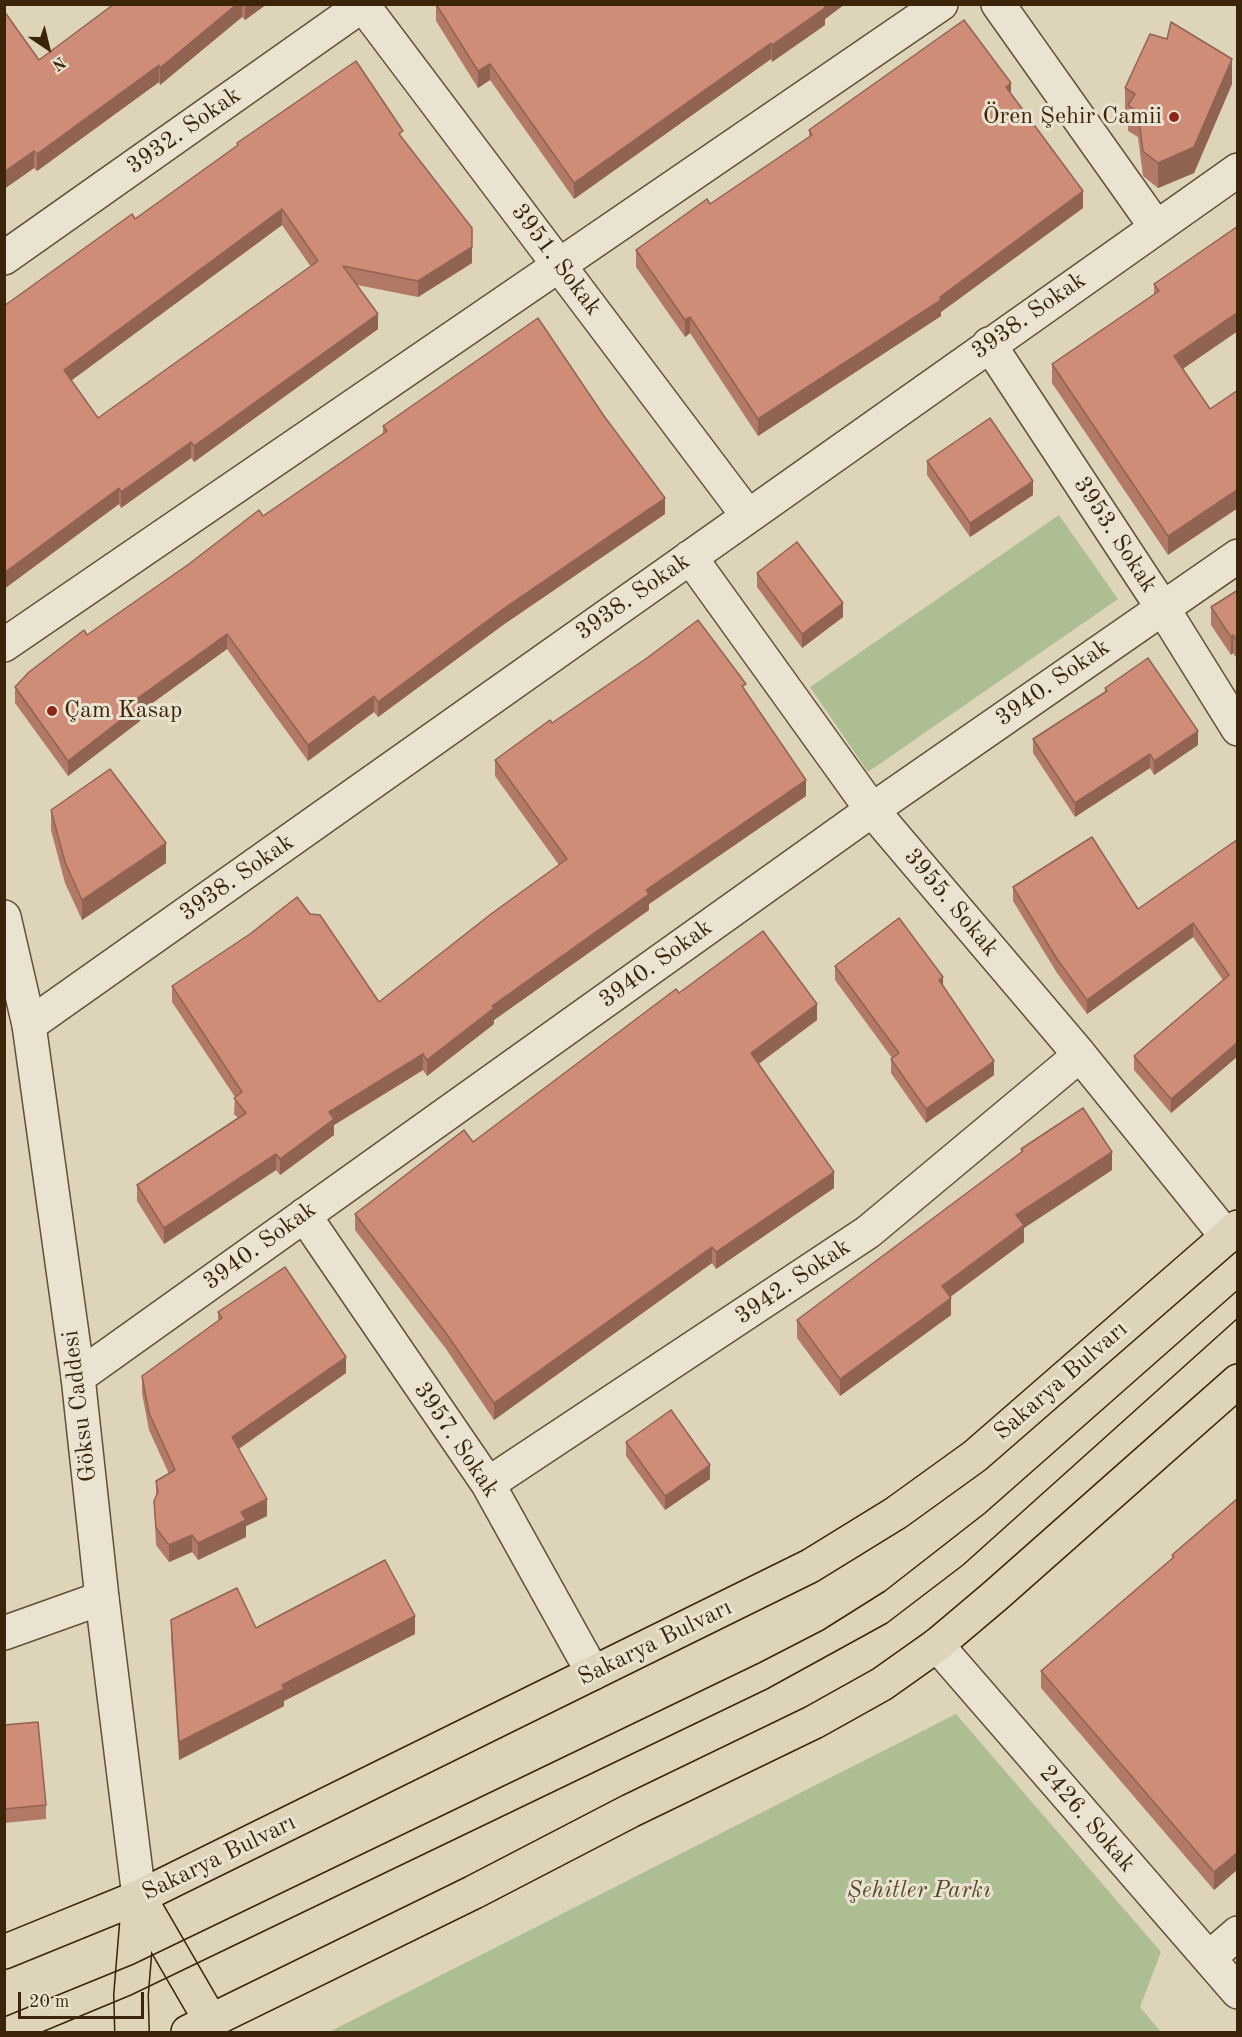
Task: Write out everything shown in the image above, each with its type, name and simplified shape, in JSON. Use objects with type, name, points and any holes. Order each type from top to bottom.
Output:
[{"type":"main road","name":"Sakarya Bulvarı","points":[[4,1952],[140,1898],[810,1566],[896,1513],[975,1456],[1232,1232]]},
{"type":"main road","points":[[140,1898],[205,2029],[630,1811],[814,1722],[882,1684],[937,1645],[1238,1381]]},
{"type":"main road","points":[[132,2032],[131,1995],[140,1898]]},
{"type":"street","points":[[4,645],[941,4]]},
{"type":"street","points":[[998,4],[1156,227]]},
{"type":"street","name":"3951. Sokak","points":[[363,5],[748,516]]},
{"type":"street","name":"3932. Sokak","points":[[4,258],[363,5]]},
{"type":"street","name":"3938. Sokak","points":[[29,1025],[1238,170]]},
{"type":"street","name":"3953. Sokak","points":[[989,344],[1162,607],[1238,729]]},
{"type":"street","name":"3940. Sokak","points":[[78,1377],[872,810],[1238,556]]},
{"type":"street","name":"3955. Sokak","points":[[690,557],[872,810],[1232,1232]]},
{"type":"street","name":"Göksu Caddesi","points":[[7,937],[29,1025],[78,1377],[102,1598],[140,1898]]},
{"type":"street","name":"3942. Sokak","points":[[488,1484],[868,1232],[1080,1055]]},
{"type":"street","name":"3957. Sokak","points":[[304,1215],[488,1484],[593,1673]]},
{"type":"street","points":[[4,1633],[102,1598]]},
{"type":"street","name":"2426. Sokak","points":[[937,1645],[1238,1992]]},
{"type":"street","points":[[1209,1958],[1238,1933]]},
{"type":"green space","points":[[1059,515],[1118,599],[868,772],[810,687]]},
{"type":"green space","name":"Şehitler Parkı","points":[[956,1714],[1161,1952],[1140,2007],[1161,2032],[329,2032]]},
{"type":"building","points":[[114,4],[237,4],[160,68],[159,65],[37,154],[34,151],[4,172],[4,11],[39,60]]},
{"type":"building","points":[[436,4],[823,4],[825,8],[772,45],[771,43],[574,183],[490,64],[478,71]]},
{"type":"building","points":[[964,20],[1011,83],[1006,87],[1083,191],[940,297],[941,300],[758,419],[690,317],[685,320],[636,250],[707,199],[710,204],[812,135],[809,130]]},
{"type":"building","name":"Ören Şehir Camii","points":[[1171,22],[1232,59],[1194,147],[1158,163],[1143,151],[1138,112],[1128,105],[1135,94],[1125,88],[1150,34],[1167,39]]},
{"type":"building","points":[[356,61],[403,131],[399,134],[472,228],[472,247],[418,281],[343,266],[378,314],[194,446],[191,442],[121,492],[119,488],[4,573],[4,306],[132,214],[135,219],[238,145],[237,143]],"holes":[[[282,209],[318,261],[98,418],[64,370]]]},
{"type":"building","points":[[1238,226],[1238,312],[1174,356],[1210,409],[1238,390],[1238,489],[1168,536],[1052,364],[1159,291],[1154,284]]},
{"type":"building","points":[[538,318],[604,416],[665,498],[503,609],[378,702],[374,696],[308,745],[227,634],[135,700],[140,705],[68,761],[15,687],[29,672],[84,630],[87,635],[189,564],[259,510],[263,516],[387,431],[383,426]]},
{"type":"building","points":[[990,418],[1033,481],[970,523],[927,461]]},
{"type":"building","points":[[797,542],[843,603],[802,634],[757,573]]},
{"type":"building","points":[[1238,590],[1238,642],[1233,635],[1231,637],[1211,607]]},
{"type":"building","points":[[698,620],[746,684],[742,686],[806,780],[646,890],[649,894],[492,1006],[494,1008],[427,1060],[423,1054],[329,1112],[334,1119],[280,1159],[276,1154],[164,1228],[137,1185],[246,1113],[234,1098],[242,1092],[172,986],[250,934],[297,897],[310,914],[320,915],[379,1002],[491,914],[567,859],[495,760],[550,720],[552,723],[647,658]]},
{"type":"building","points":[[1148,658],[1198,731],[1154,761],[1150,754],[1075,803],[1033,739],[1107,691],[1105,688]]},
{"type":"building","points":[[110,769],[166,843],[82,900],[65,862],[51,810]]},
{"type":"building","points":[[1092,837],[1138,909],[1238,839],[1238,1042],[1171,1099],[1134,1056],[1229,975],[1193,923],[1087,1000],[1057,959],[1013,887]]},
{"type":"building","points":[[899,918],[943,977],[939,980],[994,1061],[926,1109],[891,1059],[899,1053],[835,966]]},
{"type":"building","points":[[763,931],[817,1004],[751,1053],[834,1172],[716,1252],[712,1247],[494,1403],[446,1333],[355,1214],[464,1130],[473,1142],[676,989],[679,993]]},
{"type":"building","points":[[1083,1108],[1112,1152],[1016,1215],[1024,1225],[942,1286],[951,1298],[840,1379],[797,1320],[1023,1151],[1021,1149]]},
{"type":"building","points":[[285,1267],[346,1357],[232,1437],[267,1499],[241,1512],[246,1520],[198,1543],[192,1535],[169,1545],[156,1528],[154,1501],[158,1492],[156,1481],[175,1470],[149,1413],[142,1376],[222,1318],[218,1312]]},
{"type":"building","points":[[671,1410],[710,1465],[665,1496],[626,1442]]},
{"type":"building","points":[[1238,1498],[1238,1852],[1214,1872],[1041,1671],[1174,1557],[1172,1555]]},
{"type":"building","points":[[385,1560],[415,1616],[282,1685],[284,1689],[179,1742],[171,1620],[237,1588],[256,1628]]},
{"type":"building","points":[[38,1722],[46,1805],[4,1809],[4,1725]]},
{"type":"tram line","points":[[4,2017],[134,1964],[823,1630],[885,1591],[985,1513],[1238,1290]]},
{"type":"tram line","points":[[42,2032],[131,1995],[767,1689],[887,1623],[963,1565],[1238,1318]]},
{"type":"place","name":"Ören Şehir Camii","points":[[1174,117]]},
{"type":"place","name":"Çam Kasap","points":[[52,711]]}]
